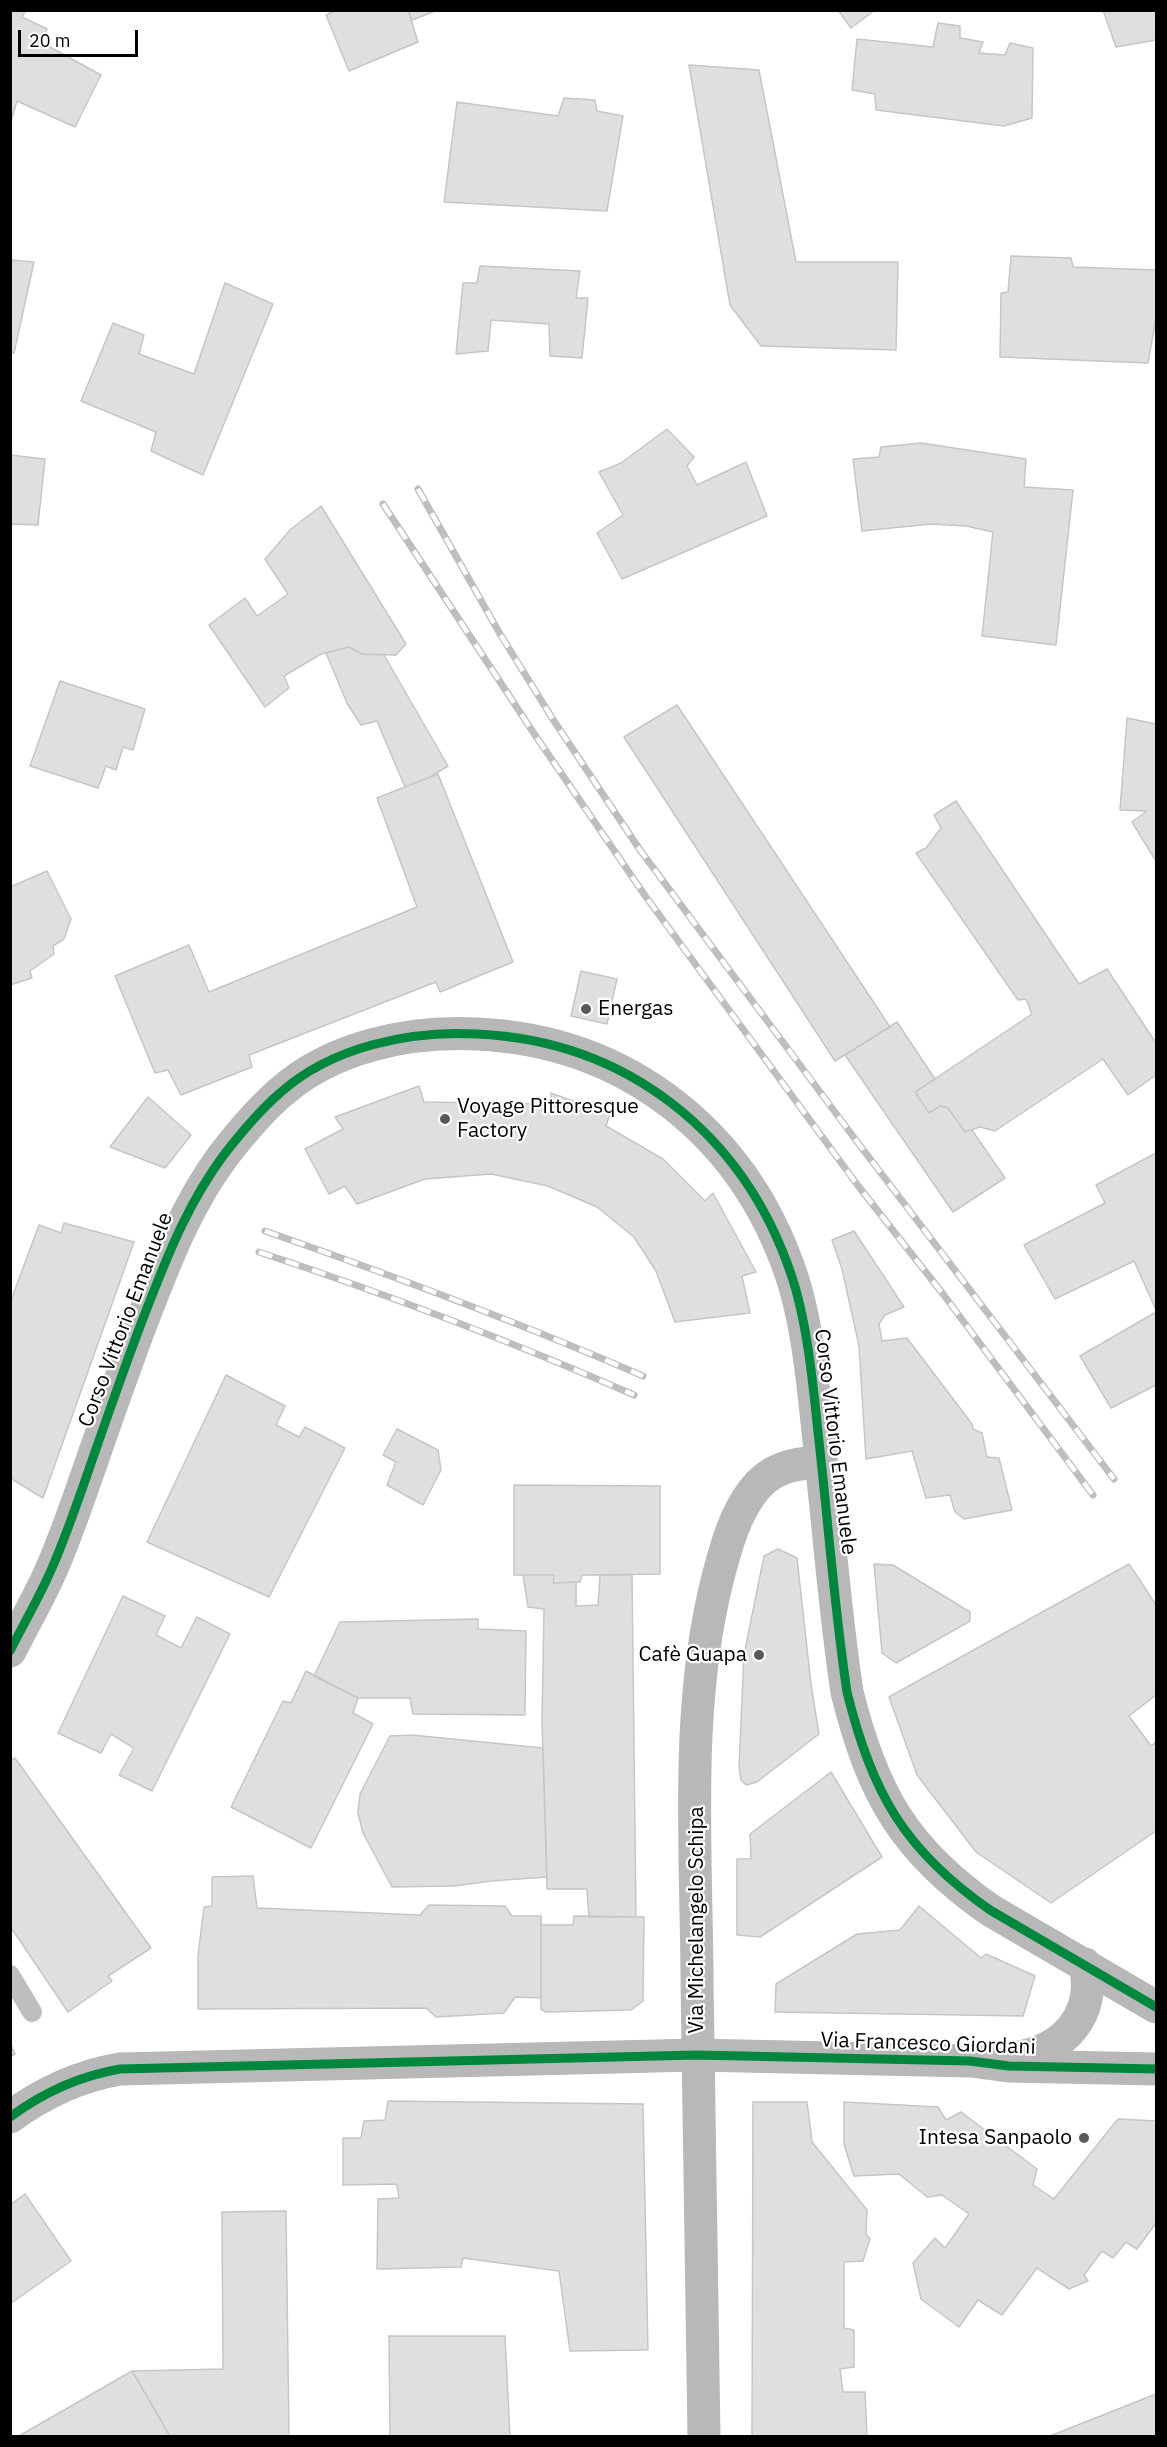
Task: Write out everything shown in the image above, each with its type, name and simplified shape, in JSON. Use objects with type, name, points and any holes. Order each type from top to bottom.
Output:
[{"type":"street","name":"Corso Vittorio Emanuele","points":[[10,1651],[51,1569],[125,1364],[171,1245],[195,1197],[225,1154],[281,1091],[314,1069],[343,1055],[392,1040],[437,1033],[473,1033],[513,1036],[557,1046],[601,1061],[639,1079],[668,1098],[697,1123],[743,1177],[759,1201],[792,1276],[805,1335],[822,1462],[847,1692],[855,1726],[875,1782],[890,1810],[908,1835],[953,1882],[990,1910],[1156,2007]]},
{"type":"street","name":"Via Michelangelo Schipa","points":[[704,2436],[695,1749],[708,1621],[727,1543],[739,1514],[752,1492],[765,1476],[784,1467],[822,1462]]},
{"type":"street","points":[[970,2061],[1029,2055],[1051,2046],[1064,2037],[1078,2019],[1088,1999],[1089,1988],[1085,1964]]},
{"type":"street","name":"Via Francesco Giordani","points":[[10,2117],[30,2103],[67,2084],[93,2074],[120,2069],[698,2055],[970,2061],[1009,2066],[1156,2069]]},
{"type":"lane","points":[[10,1975],[32,2012]]},
{"type":"building","points":[[10,10],[26,10],[22,17],[47,29],[41,42],[101,75],[75,127],[17,101],[10,125]]},
{"type":"building","points":[[337,10],[408,10],[418,42],[349,71],[326,15]]},
{"type":"building","points":[[408,10],[438,10],[412,20]]},
{"type":"building","points":[[838,10],[875,10],[851,28]]},
{"type":"building","points":[[1103,10],[1156,10],[1156,40],[1116,47]]},
{"type":"building","points":[[938,23],[960,26],[960,38],[983,42],[979,53],[1005,55],[1010,43],[1033,48],[1032,118],[1004,126],[876,110],[875,94],[852,90],[857,39],[933,47]]},
{"type":"building","points":[[689,65],[759,70],[796,262],[898,262],[896,350],[761,346],[730,305]]},
{"type":"building","points":[[564,98],[595,100],[597,111],[623,116],[607,211],[444,202],[457,102],[558,116]]},
{"type":"building","points":[[1011,256],[1071,258],[1073,267],[1156,270],[1156,319],[1148,363],[1000,357],[1001,293],[1008,292]]},
{"type":"building","points":[[10,261],[34,262],[14,353],[10,352]]},
{"type":"building","points":[[480,266],[580,271],[576,298],[588,298],[582,358],[550,356],[549,324],[491,320],[488,351],[456,354],[463,283],[477,283]]},
{"type":"building","points":[[225,283],[273,304],[203,475],[151,451],[156,432],[81,401],[113,323],[144,335],[139,354],[194,374]]},
{"type":"building","points":[[667,429],[694,457],[687,466],[697,485],[746,462],[767,516],[622,579],[597,533],[623,515],[599,472],[621,463]]},
{"type":"building","points":[[921,443],[1026,459],[1024,487],[1073,490],[1056,645],[982,636],[993,532],[966,526],[931,524],[862,531],[853,459],[879,457],[881,447]]},
{"type":"building","points":[[10,455],[45,459],[38,525],[10,524]]},
{"type":"building","points":[[321,506],[406,644],[396,655],[362,654],[349,647],[321,654],[284,676],[289,688],[265,707],[209,625],[245,598],[257,616],[288,594],[265,559],[291,529]]},
{"type":"building","points":[[349,647],[362,654],[384,655],[448,766],[430,777],[405,787],[377,721],[361,725],[347,703],[326,653]]},
{"type":"building","points":[[60,681],[145,709],[133,750],[123,747],[116,770],[106,766],[98,788],[30,766]]},
{"type":"building","points":[[677,705],[890,1027],[835,1061],[624,737]]},
{"type":"building","points":[[1127,718],[1156,724],[1156,861],[1132,822],[1147,811],[1120,810]]},
{"type":"building","points":[[438,774],[513,962],[440,992],[436,982],[249,1055],[252,1067],[181,1095],[168,1070],[155,1073],[115,976],[189,945],[209,992],[417,907],[377,798]]},
{"type":"building","points":[[956,801],[1079,984],[1107,969],[1156,1043],[1156,1075],[1128,1095],[1103,1059],[995,1131],[980,1127],[965,1132],[948,1108],[940,1106],[929,1113],[915,1092],[1032,1014],[1026,999],[1018,1000],[916,853],[926,848],[941,828],[934,815]]},
{"type":"building","points":[[47,871],[71,919],[64,939],[53,946],[54,954],[30,971],[32,978],[10,985],[10,887]]},
{"type":"building","points":[[581,971],[617,979],[607,1024],[571,1016]]},
{"type":"building","points":[[897,1022],[935,1079],[915,1092],[929,1113],[940,1106],[948,1108],[965,1132],[972,1130],[1005,1178],[953,1212],[845,1055]]},
{"type":"building","points":[[419,1086],[424,1102],[551,1104],[551,1093],[610,1114],[606,1126],[663,1159],[705,1201],[713,1193],[756,1272],[742,1276],[750,1313],[675,1322],[656,1271],[634,1237],[597,1207],[548,1186],[491,1174],[425,1179],[357,1204],[345,1186],[329,1194],[305,1149],[343,1129],[335,1117]]},
{"type":"building","points":[[148,1097],[191,1135],[165,1168],[110,1147]]},
{"type":"building","points":[[1156,1153],[1156,1310],[1134,1261],[1055,1299],[1024,1245],[1105,1203],[1096,1185]]},
{"type":"building","points":[[64,1223],[134,1242],[43,1498],[10,1478],[10,1303],[39,1225],[61,1233]]},
{"type":"building","points":[[854,1231],[904,1307],[885,1315],[879,1324],[882,1341],[907,1338],[972,1424],[973,1429],[982,1433],[987,1457],[999,1458],[1012,1510],[964,1519],[955,1512],[950,1495],[926,1498],[912,1451],[866,1459],[859,1346],[842,1269],[832,1240]]},
{"type":"building","points":[[1156,1312],[1156,1385],[1111,1408],[1080,1356]]},
{"type":"building","points":[[226,1375],[285,1406],[276,1425],[299,1437],[305,1427],[345,1448],[269,1597],[147,1542]]},
{"type":"building","points":[[397,1429],[438,1450],[441,1470],[423,1505],[387,1485],[396,1462],[383,1455]]},
{"type":"building","points":[[514,1485],[660,1486],[660,1574],[582,1575],[580,1582],[553,1583],[554,1575],[514,1575]]},
{"type":"building","points":[[778,1549],[797,1558],[819,1734],[757,1782],[746,1785],[741,1780],[739,1766],[744,1655],[764,1556]]},
{"type":"building","points":[[874,1564],[893,1565],[970,1612],[970,1621],[896,1663],[882,1653]]},
{"type":"building","points":[[1129,1564],[1156,1605],[1156,1695],[1129,1716],[1151,1746],[1156,1742],[1156,1831],[1051,1903],[976,1852],[917,1775],[889,1697]]},
{"type":"building","points":[[523,1575],[554,1575],[553,1583],[576,1582],[576,1606],[598,1605],[600,1575],[632,1575],[636,1917],[589,1917],[587,1889],[547,1889],[542,1721],[544,1609],[528,1607]]},
{"type":"building","points":[[123,1596],[165,1616],[156,1635],[181,1648],[197,1617],[230,1634],[152,1791],[119,1775],[134,1748],[111,1734],[101,1753],[58,1733]]},
{"type":"building","points":[[478,1619],[478,1629],[526,1631],[525,1715],[413,1714],[410,1698],[358,1698],[314,1676],[340,1622]]},
{"type":"building","points":[[306,1671],[358,1698],[353,1713],[373,1724],[311,1848],[231,1807],[283,1701],[291,1703]]},
{"type":"building","points":[[412,1735],[543,1748],[547,1877],[454,1886],[392,1887],[363,1833],[358,1813],[360,1794],[390,1736]]},
{"type":"building","points":[[15,1758],[151,1948],[108,1976],[112,1981],[68,2012],[10,1926],[10,1761]]},
{"type":"building","points":[[831,1772],[882,1857],[760,1937],[737,1935],[737,1859],[751,1859],[750,1834]]},
{"type":"building","points":[[253,1876],[257,1908],[420,1915],[429,1905],[505,1906],[512,1916],[541,1916],[541,1998],[515,1997],[504,2013],[436,2017],[426,2008],[198,2009],[198,1956],[204,1907],[212,1906],[212,1877]]},
{"type":"building","points":[[919,1906],[981,1958],[986,1954],[1035,1976],[1023,2016],[775,2012],[776,1984],[857,1934],[900,1930]]},
{"type":"building","points":[[574,1916],[644,1917],[643,2001],[631,2010],[546,2012],[541,2009],[541,1925],[573,1925]]},
{"type":"building","points":[[10,2043],[15,2054],[10,2057]]},
{"type":"building","points":[[388,2101],[643,2104],[648,2350],[570,2351],[559,2271],[463,2258],[461,2267],[377,2269],[378,2199],[399,2198],[397,2184],[343,2185],[343,2138],[361,2138],[364,2121],[385,2120]]},
{"type":"building","points":[[753,2102],[807,2102],[812,2142],[867,2210],[866,2234],[870,2239],[863,2261],[844,2262],[844,2328],[854,2330],[854,2367],[840,2369],[843,2392],[865,2392],[867,2436],[752,2436]]},
{"type":"building","points":[[844,2102],[938,2107],[946,2120],[961,2112],[1037,2169],[1033,2185],[1054,2199],[1118,2119],[1156,2121],[1156,2223],[1137,2249],[1126,2242],[1113,2258],[1102,2251],[1084,2275],[1088,2281],[1069,2289],[1037,2268],[1002,2315],[978,2300],[959,2327],[921,2299],[913,2263],[935,2238],[945,2248],[969,2214],[942,2195],[927,2197],[899,2174],[854,2176],[844,2144]]},
{"type":"building","points":[[25,2194],[71,2261],[10,2304],[10,2205]]},
{"type":"building","points":[[286,2211],[289,2436],[170,2436],[132,2371],[223,2369],[222,2212]]},
{"type":"building","points":[[389,2336],[505,2336],[510,2436],[390,2436]]},
{"type":"building","points":[[132,2371],[170,2436],[19,2436]]},
{"type":"building","points":[[1156,2394],[1156,2436],[1050,2436]]},
{"type":"railway","points":[[418,489],[500,634],[554,721],[640,850],[855,1139],[1114,1479]]},
{"type":"railway","points":[[383,504],[535,735],[646,897],[859,1187],[943,1294],[1093,1495]]},
{"type":"railway","points":[[265,1231],[455,1300],[643,1376]]},
{"type":"railway","points":[[259,1252],[448,1319],[634,1395]]},
{"type":"cycle path","points":[[10,1651],[58,1553],[136,1336],[174,1243],[211,1173],[257,1115],[300,1077],[323,1064],[347,1053],[399,1039],[425,1035],[477,1034],[532,1041],[583,1055],[630,1076],[672,1104],[710,1138],[743,1178],[770,1223],[791,1274],[797,1292],[811,1373],[847,1692],[868,1760],[896,1816],[935,1865],[960,1888],[990,1910],[1156,2007]]},
{"type":"cycle path","points":[[10,2117],[62,2086],[120,2069],[697,2055],[970,2061],[1009,2066],[1156,2069]]},
{"type":"place","name":"Energas","points":[[586,1009]]},
{"type":"place","name":"Voyage Pittoresque Factory","points":[[445,1119]]},
{"type":"place","name":"Cafè Guapa","points":[[759,1655]]},
{"type":"place","name":"Intesa Sanpaolo","points":[[1084,2138]]}]
